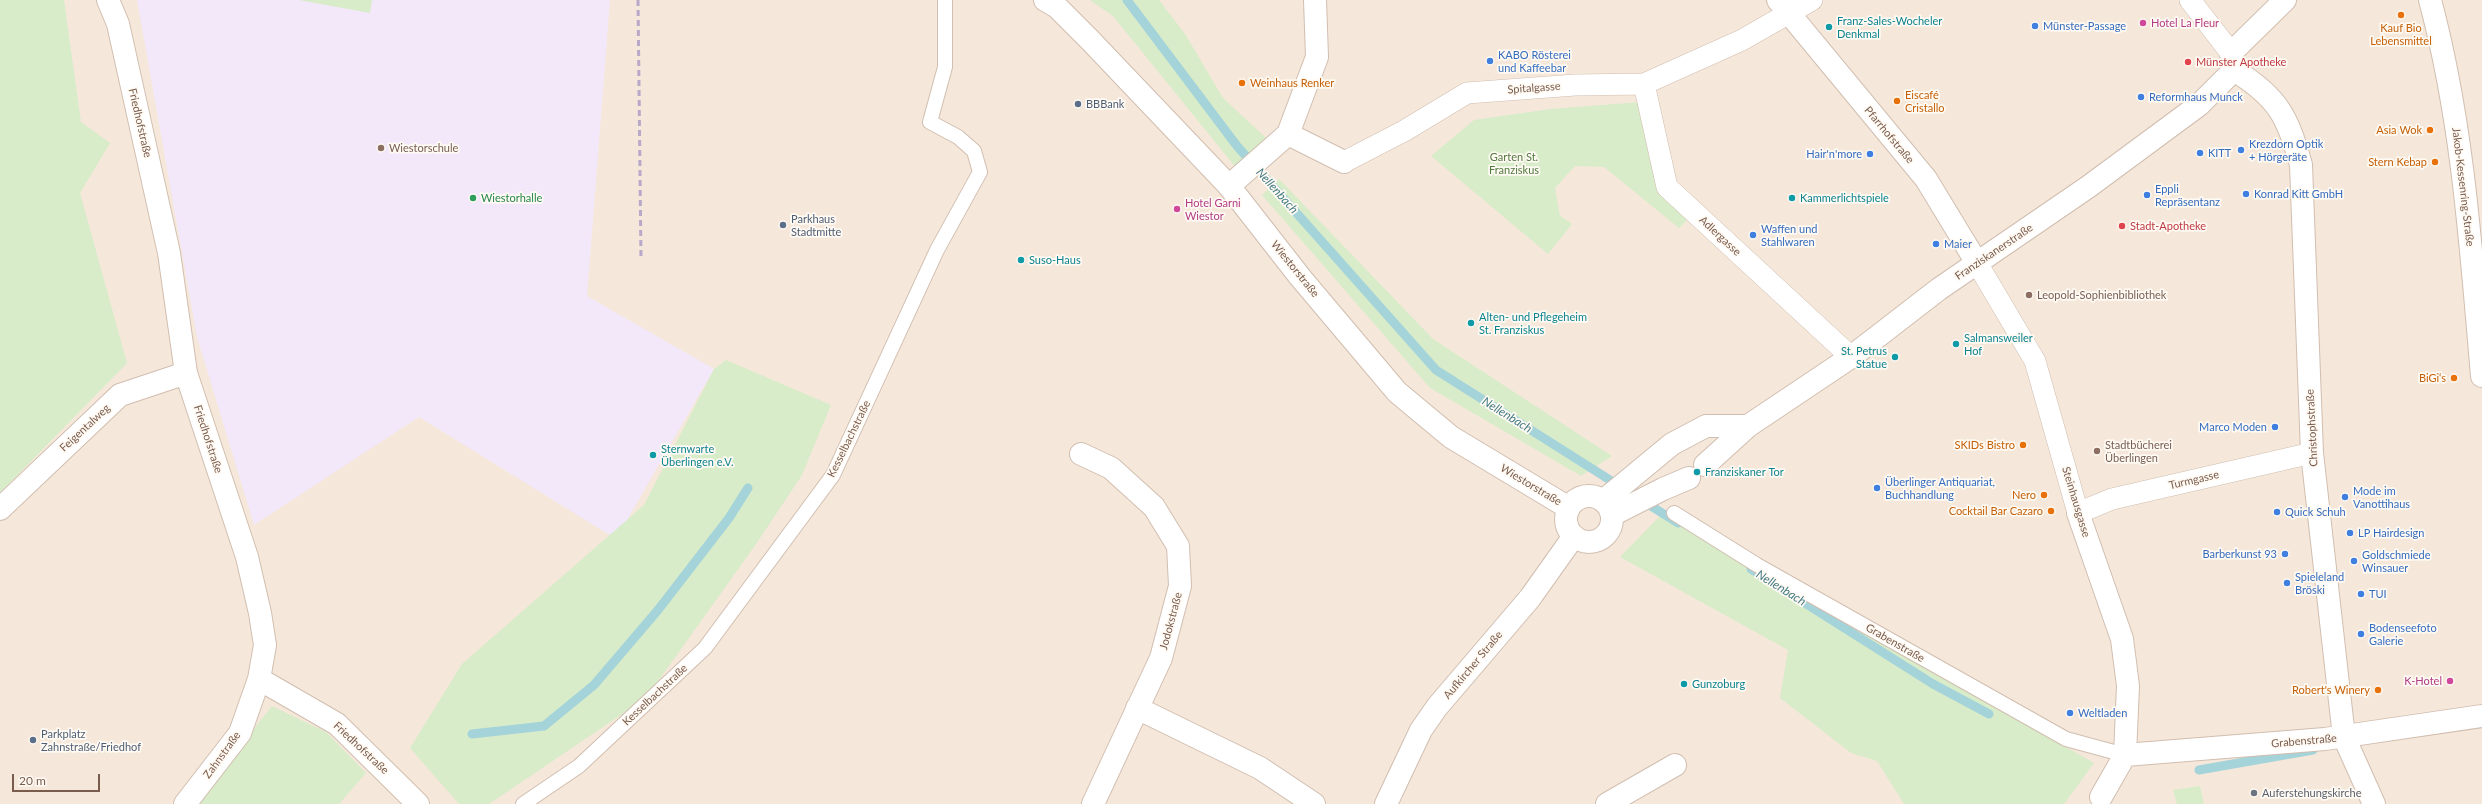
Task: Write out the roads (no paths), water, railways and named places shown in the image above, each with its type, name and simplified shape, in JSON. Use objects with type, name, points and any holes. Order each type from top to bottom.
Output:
[{"type":"street","name":"Friedhofstraße","points":[[108,0],[118,24],[169,253],[186,373],[249,564],[265,645],[260,679],[337,724],[418,804]]},
{"type":"street","name":"Wiestorstraße","points":[[1045,0],[1057,7],[1235,181],[1300,277],[1397,392],[1451,437],[1569,508]]},
{"type":"street","points":[[1235,181],[1288,134],[1317,58],[1315,0]]},
{"type":"street","name":"Spitalgasse","points":[[1288,134],[1344,162],[1404,131],[1467,93],[1575,85],[1644,84],[1742,40],[1784,7],[1812,0]]},
{"type":"street","points":[[2190,0],[2233,62]]},
{"type":"street","name":"Franziskanerstraße","points":[[1607,508],[1663,489],[1697,472],[1748,426],[1851,357],[1939,289],[2088,187],[2199,105],[2285,0]]},
{"type":"street","name":"Jakob-Kessenring-Straße","points":[[2430,0],[2452,96],[2467,205],[2482,376]]},
{"type":"street","name":"Pfarrhofstraße","points":[[1784,7],[1866,109],[1926,179],[1977,263]]},
{"type":"street","name":"Christophstraße","points":[[2233,62],[2276,104],[2291,128],[2302,165],[2312,453],[2344,737],[2374,804]]},
{"type":"street","name":"Adlergasse","points":[[1644,84],[1667,186],[1851,357]]},
{"type":"street","name":"Steinhausgasse","points":[[1977,263],[2035,361],[2078,513],[2122,639],[2128,686],[2125,756]]},
{"type":"street","name":"Feigentalweg","points":[[0,508],[120,395],[186,373]]},
{"type":"street","points":[[1607,508],[1588,496],[1580,498],[1569,508],[1567,523],[1574,536],[1586,542],[1601,539],[1610,529],[1607,508],[1642,468],[1672,444],[1706,426],[1748,426]]},
{"type":"street","name":"Turmgasse","points":[[2078,513],[2112,499],[2312,453]]},
{"type":"street","name":"Jodokstraße","points":[[1081,454],[1111,468],[1154,507],[1178,546],[1180,586],[1161,658],[1093,804]]},
{"type":"street","name":"Aufkircher Straße","points":[[1386,804],[1421,730],[1437,707],[1530,598],[1574,536]]},
{"type":"street","name":"Zahnstraße","points":[[185,804],[240,733],[260,679]]},
{"type":"street","points":[[1137,708],[1260,768],[1314,804]]},
{"type":"street","name":"Grabenstraße","points":[[2125,756],[2344,737],[2482,716]]},
{"type":"street","points":[[2098,802],[2125,756]]},
{"type":"street","points":[[1607,804],[1675,765]]},
{"type":"lane","name":"Kesselbachstraße","points":[[523,804],[579,766],[705,648],[833,475],[937,250],[980,172],[974,151],[958,137],[930,122],[945,67],[945,0]]},
{"type":"lane","name":"Grabenstraße","points":[[1674,513],[1757,565],[2066,739],[2125,756]]},
{"type":"waterway","name":"Nellenbach","points":[[1127,0],[1237,146],[1436,370],[1621,487]]},
{"type":"waterway","points":[[472,734],[544,726],[594,685],[658,610],[729,518],[748,488]]},
{"type":"waterway","name":"Nellenbach","points":[[1643,501],[1678,523]]},
{"type":"waterway","name":"Nellenbach","points":[[1751,569],[1933,684],[1989,714]]},
{"type":"waterway","points":[[2199,770],[2313,750]]},
{"type":"railway","points":[[638,0],[641,258]]},
{"type":"place","name":"Kauf Bio Lebensmittel","points":[[2401,15]]},
{"type":"place","name":"Hotel La Fleur","points":[[2143,23]]},
{"type":"place","name":"Münster-Passage","points":[[2035,26]]},
{"type":"place","name":"Franz-Sales-Wocheler Denkmal","points":[[1829,27]]},
{"type":"place","name":"KABO Rösterei und Kaffeebar","points":[[1490,61]]},
{"type":"place","name":"Münster Apotheke","points":[[2188,62]]},
{"type":"place","name":"Weinhaus Renker","points":[[1242,83]]},
{"type":"place","name":"Reformhaus Munck","points":[[2141,97]]},
{"type":"place","name":"Eiscafé Cristallo","points":[[1897,101]]},
{"type":"place","name":"BBBank","points":[[1078,104]]},
{"type":"place","name":"Asia Wok","points":[[2430,130]]},
{"type":"place","name":"Wiestorschule","points":[[381,148]]},
{"type":"place","name":"Krezdorn Optik + Hörgeräte","points":[[2241,150]]},
{"type":"place","name":"KITT","points":[[2200,153]]},
{"type":"place","name":"Hair'n'more","points":[[1870,154]]},
{"type":"place","name":"Stern Kebap","points":[[2435,162]]},
{"type":"place","name":"Konrad Kitt GmbH","points":[[2246,194]]},
{"type":"place","name":"Eppli Repräsentanz","points":[[2147,195]]},
{"type":"place","name":"Wiestorhalle","points":[[473,198]]},
{"type":"place","name":"Kammerlichtspiele","points":[[1792,198]]},
{"type":"place","name":"Hotel Garni Wiestor","points":[[1177,209]]},
{"type":"place","name":"Parkhaus Stadtmitte","points":[[783,225]]},
{"type":"place","name":"Stadt-Apotheke","points":[[2122,226]]},
{"type":"place","name":"Waffen und Stahlwaren","points":[[1753,235]]},
{"type":"place","name":"Maier","points":[[1936,244]]},
{"type":"place","name":"Suso-Haus","points":[[1021,260]]},
{"type":"place","name":"Leopold-Sophienbibliothek","points":[[2029,295]]},
{"type":"place","name":"Alten- und Pflegeheim St. Franziskus","points":[[1471,323]]},
{"type":"place","name":"Salmansweiler Hof","points":[[1956,344]]},
{"type":"place","name":"St. Petrus Statue","points":[[1895,357]]},
{"type":"place","name":"BiGi‘s","points":[[2454,378]]},
{"type":"place","name":"Marco Moden","points":[[2275,427]]},
{"type":"place","name":"SKIDs Bistro","points":[[2023,445]]},
{"type":"place","name":"Stadtbücherei Überlingen","points":[[2097,451]]},
{"type":"place","name":"Sternwarte Überlingen e.V.","points":[[653,455]]},
{"type":"place","name":"Franziskaner Tor","points":[[1697,472]]},
{"type":"place","name":"Überlinger Antiquariat, Buchhandlung","points":[[1877,488]]},
{"type":"place","name":"Nero","points":[[2044,495]]},
{"type":"place","name":"Mode im Vanottihaus","points":[[2345,497]]},
{"type":"place","name":"Cocktail Bar Cazaro","points":[[2051,511]]},
{"type":"place","name":"Quick Schuh","points":[[2277,512]]},
{"type":"place","name":"LP Hairdesign","points":[[2350,533]]},
{"type":"place","name":"Barberkunst 93","points":[[2285,554]]},
{"type":"place","name":"Goldschmiede Winsauer","points":[[2354,561]]},
{"type":"place","name":"Spieleland Bröski","points":[[2287,583]]},
{"type":"place","name":"TUI","points":[[2361,594]]},
{"type":"place","name":"Bodenseefoto Galerie","points":[[2361,634]]},
{"type":"place","name":"K-Hotel","points":[[2450,681]]},
{"type":"place","name":"Gunzoburg","points":[[1684,684]]},
{"type":"place","name":"Robert's Winery","points":[[2378,690]]},
{"type":"place","name":"Weltladen","points":[[2070,713]]},
{"type":"place","name":"Parkplatz Zahnstraße/Friedhof","points":[[33,740]]},
{"type":"place","name":"Auferstehungskirche","points":[[2254,793]]},
{"type":"park label","name":"Garten St. Franziskus","points":[[1514,163]]}]
